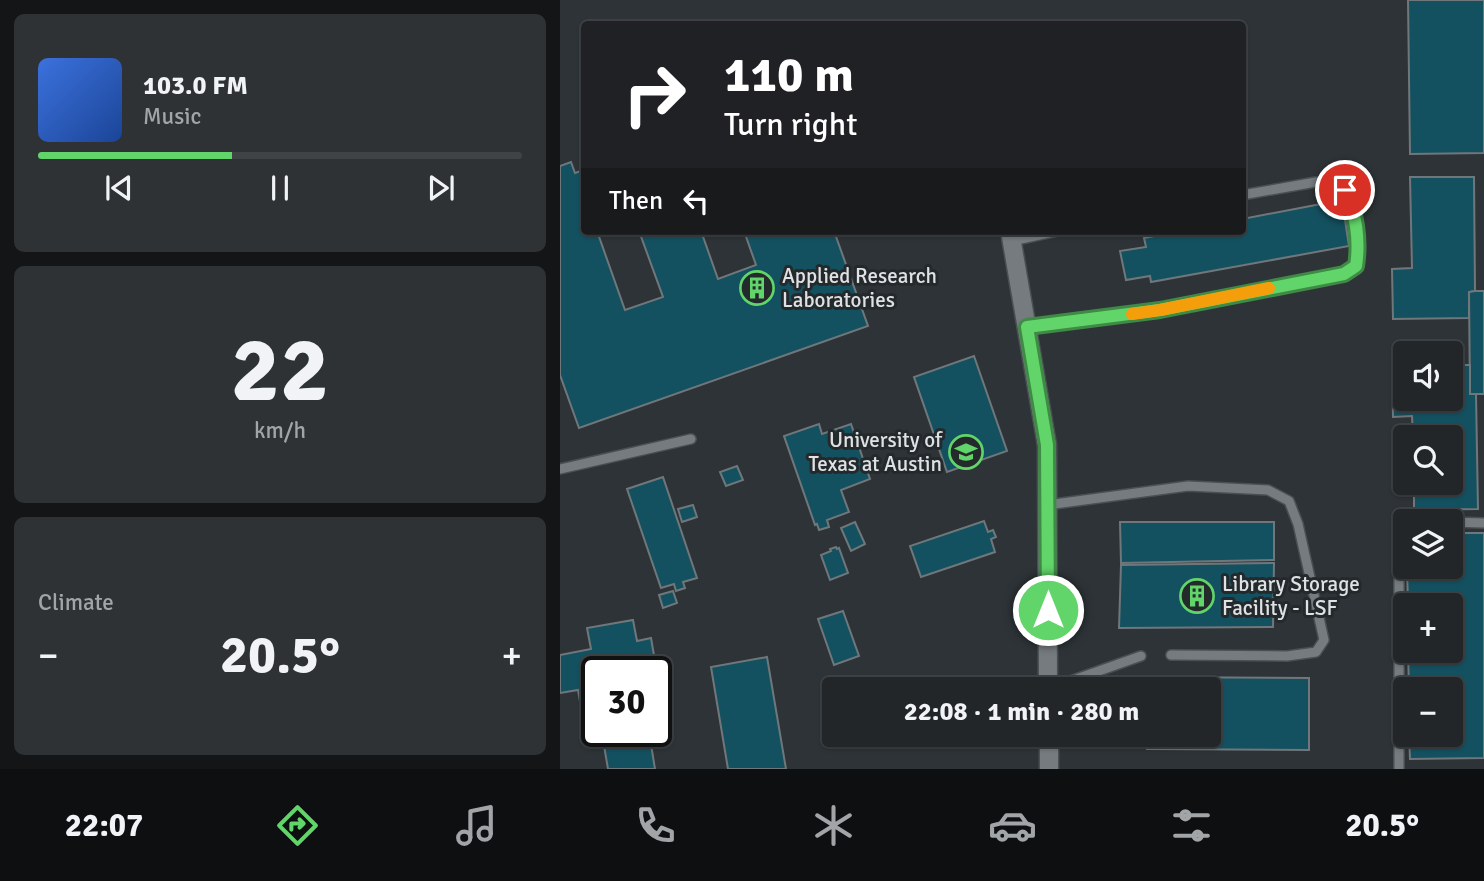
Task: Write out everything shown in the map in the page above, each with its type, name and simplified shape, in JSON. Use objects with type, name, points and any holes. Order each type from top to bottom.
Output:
[{"type":"street","points":[[1011,236],[1047,445],[1048,677]]},
{"type":"street","points":[[1049,747],[1049,769]]},
{"type":"lane","points":[[1027,327],[1160,310],[1344,274],[1356,266],[1359,249],[1351,202],[1345,190],[1316,182],[1246,194]]},
{"type":"lane","points":[[560,469],[691,439]]},
{"type":"lane","points":[[1047,505],[1188,486],[1268,490],[1289,501],[1298,524],[1324,640],[1316,652],[1287,656],[1171,655]]},
{"type":"lane","points":[[1463,522],[1484,523]]},
{"type":"lane","points":[[1399,579],[1399,769]]},
{"type":"lane","points":[[1082,677],[1141,656]]},
{"type":"building","points":[[1408,0],[1484,0],[1484,153],[1410,154]]},
{"type":"building","name":"Applied Research Laboratories","points":[[571,162],[575,173],[581,171],[581,235],[598,235],[625,310],[663,297],[640,235],[702,235],[718,279],[756,265],[745,235],[835,235],[868,326],[579,428],[560,375],[560,166]]},
{"type":"building","points":[[1410,177],[1474,177],[1475,291],[1469,292],[1469,318],[1393,319],[1392,269],[1412,268]]},
{"type":"building","points":[[1342,200],[1349,246],[1151,282],[1150,276],[1126,280],[1120,251],[1146,247],[1144,238],[1159,235],[1246,235],[1246,218]]},
{"type":"building","points":[[1484,291],[1484,394],[1470,394],[1469,292]]},
{"type":"building","points":[[974,356],[1007,451],[947,472],[914,377]]},
{"type":"building","points":[[1463,365],[1470,365],[1470,394],[1476,394],[1478,509],[1414,509],[1414,495],[1463,495],[1463,425],[1412,425],[1412,416],[1393,417],[1392,366],[1393,411],[1463,411]]},
{"type":"building","points":[[819,424],[822,434],[851,424],[870,479],[841,490],[849,512],[827,520],[829,527],[819,530],[784,436]]},
{"type":"building","points":[[737,466],[743,480],[726,486],[720,472]]},
{"type":"building","points":[[663,477],[697,578],[683,582],[685,588],[676,591],[674,584],[661,588],[627,489]]},
{"type":"building","points":[[693,505],[697,517],[682,522],[678,509]]},
{"type":"building","points":[[984,521],[988,532],[993,530],[996,537],[991,539],[995,552],[921,577],[910,546]]},
{"type":"building","points":[[855,522],[865,544],[851,551],[841,528]]},
{"type":"building","points":[[1120,522],[1274,522],[1274,560],[1121,563]]},
{"type":"building","points":[[1463,533],[1484,533],[1484,758],[1410,759],[1410,747],[1463,747],[1463,677],[1409,677],[1408,663],[1463,663],[1463,593],[1408,593],[1407,579],[1463,579]]},
{"type":"building","points":[[839,548],[848,573],[830,580],[821,555]]},
{"type":"building","name":"Library Storage Facility - LSF","points":[[1274,563],[1273,627],[1119,628],[1121,565]]},
{"type":"building","points":[[673,591],[677,603],[663,608],[659,595]]},
{"type":"building","points":[[843,611],[859,656],[834,665],[818,619]]},
{"type":"building","points":[[633,620],[637,641],[651,638],[654,656],[581,656],[581,707],[578,690],[560,693],[560,655],[591,649],[587,628]]},
{"type":"building","points":[[767,657],[786,769],[728,769],[711,667]]},
{"type":"building","points":[[1221,677],[1309,678],[1309,750],[1147,749],[1221,747]]},
{"type":"building","points":[[604,747],[651,747],[655,769],[608,769]]},
{"type":"slow traffic","points":[[1132,314],[1269,288]]},
{"type":"place","name":"Applied Research Laboratories","points":[[757,288]]},
{"type":"place","name":"University of Texas at Austin","points":[[966,452]]},
{"type":"place","name":"Library Storage Facility - LSF","points":[[1197,596]]},
{"type":"route","points":[[1048,610],[1047,445],[1027,327],[1160,310],[1344,274],[1356,266],[1359,249],[1351,202],[1345,190]]}]
